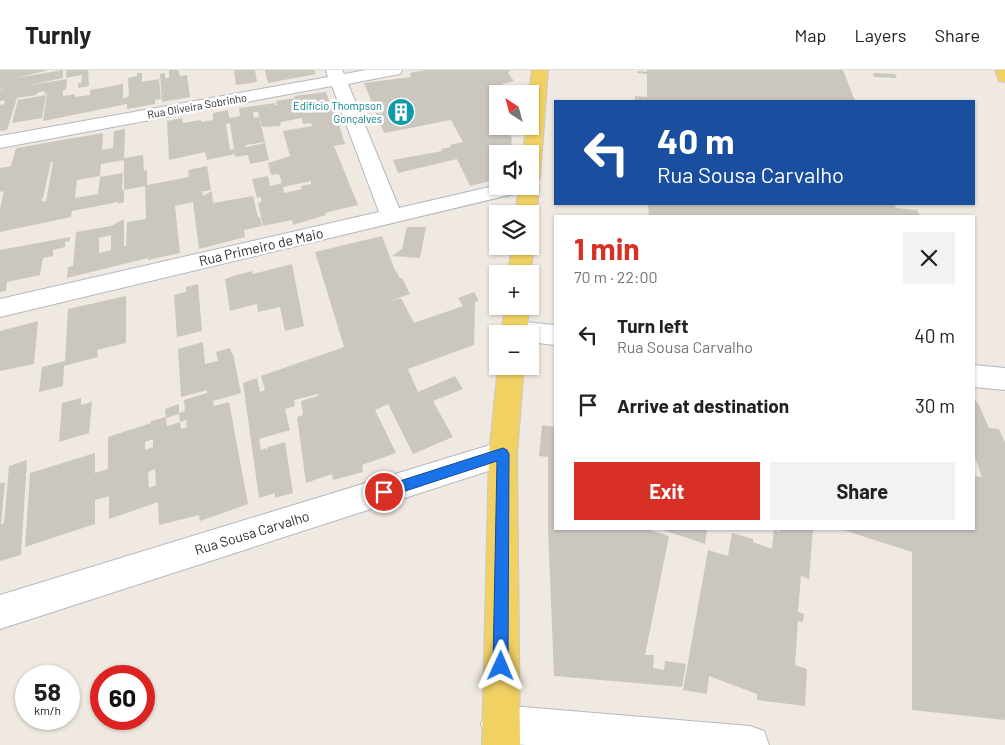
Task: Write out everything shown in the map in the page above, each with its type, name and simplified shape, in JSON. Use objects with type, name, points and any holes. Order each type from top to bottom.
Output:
[{"type":"main road","points":[[533,145],[540,70]]},
{"type":"main road","points":[[1004,70],[1005,78]]},
{"type":"main road","points":[[501,735],[503,454],[510,375]]},
{"type":"street","name":"Rua Oliveira Sobrinho","points":[[0,142],[336,75],[394,70]]},
{"type":"street","points":[[336,75],[392,217]]},
{"type":"street","name":"Rua Primeiro de Maio","points":[[0,308],[489,194]]},
{"type":"street","points":[[539,334],[554,335]]},
{"type":"street","points":[[975,376],[1005,379]]},
{"type":"street","name":"Rua Sousa Carvalho","points":[[0,612],[503,454]]},
{"type":"street","points":[[501,735],[750,745]]},
{"type":"building","points":[[0,70],[49,70],[16,78],[63,70],[63,78],[24,86],[67,79],[66,90],[63,90],[63,96],[75,94],[75,97],[90,95],[90,90],[123,84],[123,99],[129,96],[128,78],[137,76],[137,73],[142,73],[142,82],[159,79],[161,99],[155,100],[155,104],[127,109],[127,104],[43,121],[47,93],[44,94],[45,91],[36,95],[17,98],[7,130],[0,131],[0,105],[4,104],[5,100],[0,101],[0,90],[4,89],[0,89]]},
{"type":"building","points":[[66,70],[88,70],[89,86],[78,88],[82,75],[66,78]]},
{"type":"building","points":[[169,70],[178,70],[180,76],[187,75],[190,97],[162,102],[160,74],[165,73],[165,78],[169,78]]},
{"type":"building","points":[[234,70],[255,70],[257,82],[236,85]]},
{"type":"building","points":[[265,70],[314,70],[316,74],[268,83]]},
{"type":"building","points":[[425,70],[511,70],[508,73],[514,81],[503,85],[489,85],[489,135],[510,135],[512,138],[511,145],[489,145],[489,181],[470,186],[457,159],[398,173],[393,160],[442,151],[441,149],[451,147],[450,145],[463,142],[451,120],[384,133],[364,83],[411,77],[410,73]]},
{"type":"building","points":[[647,70],[843,70],[855,100],[635,100],[635,96],[647,97],[647,74],[637,73],[638,71],[647,72]]},
{"type":"building","points":[[873,73],[895,74],[897,78],[874,77]]},
{"type":"building","points":[[326,92],[331,107],[333,106],[345,144],[334,146],[358,205],[325,213],[326,215],[293,225],[292,220],[263,226],[258,203],[261,202],[261,197],[257,198],[252,179],[268,176],[270,186],[282,183],[279,174],[271,175],[268,163],[290,156],[283,131],[312,126],[311,123],[303,124],[302,118],[281,122],[280,126],[262,127],[258,112],[253,112],[254,118],[259,117],[265,142],[246,145],[246,147],[265,143],[269,160],[250,164],[248,155],[235,157],[235,154],[207,160],[205,152],[169,160],[167,121],[182,118],[183,123],[213,120],[213,113],[228,110],[229,118],[240,116],[239,108],[275,103],[277,105],[276,101],[295,98],[294,96]],"holes":[[[230,123],[234,149],[230,150],[226,124]],[[311,181],[311,184],[301,186],[302,189],[284,193],[283,187]]]},
{"type":"building","points":[[46,95],[42,118],[12,123],[18,100]]},
{"type":"building","points":[[125,129],[124,160],[101,164],[100,176],[77,180],[75,198],[98,194],[100,177],[123,173],[122,190],[124,190],[124,202],[72,211],[71,217],[0,232],[0,209],[4,191],[0,192],[0,168],[11,166],[16,148],[103,133],[102,150],[113,148],[114,131]],"holes":[[[51,162],[53,162],[46,201],[43,202],[43,200],[40,201],[43,198]]]},
{"type":"building","points":[[143,155],[144,171],[147,170],[147,185],[189,177],[188,170],[207,166],[211,190],[200,192],[202,192],[203,196],[212,191],[213,203],[253,196],[262,226],[244,230],[245,237],[199,249],[193,202],[175,206],[180,253],[148,260],[148,258],[67,278],[68,267],[73,266],[76,232],[111,226],[124,219],[124,246],[126,246],[127,222],[146,219],[145,186],[124,190],[124,158]],"holes":[[[111,235],[111,250],[99,253],[99,238]]]},
{"type":"building","points":[[648,205],[894,205],[896,208],[917,210],[920,215],[649,215]]},
{"type":"building","points":[[407,227],[426,227],[420,258],[392,256],[402,249]]},
{"type":"building","points":[[382,236],[394,268],[400,278],[402,278],[410,294],[387,302],[401,298],[414,323],[463,306],[458,298],[474,292],[479,301],[475,302],[474,345],[408,369],[418,392],[455,376],[463,389],[433,401],[453,437],[413,454],[388,404],[375,410],[396,453],[362,465],[363,472],[333,480],[332,474],[306,483],[297,417],[303,415],[301,401],[318,396],[318,394],[294,400],[295,406],[285,409],[290,430],[259,439],[261,450],[266,448],[266,451],[268,447],[285,442],[293,493],[275,498],[275,493],[259,498],[243,383],[257,378],[260,392],[265,390],[261,376],[344,347],[315,252]]},
{"type":"building","points":[[70,237],[70,241],[65,242],[65,247],[53,250],[53,256],[43,258],[40,275],[7,282],[6,291],[0,292],[0,250]]},
{"type":"building","points":[[292,264],[304,326],[285,331],[280,307],[258,312],[257,304],[230,311],[225,279],[252,271],[253,274]]},
{"type":"building","points":[[198,284],[202,331],[177,337],[174,295],[186,292],[186,287]]},
{"type":"building","points":[[126,296],[126,343],[97,350],[98,357],[64,366],[63,386],[39,392],[42,367],[65,361],[68,309]]},
{"type":"building","points":[[38,321],[34,364],[0,371],[0,331]]},
{"type":"building","points":[[203,342],[205,364],[218,361],[216,352],[230,348],[241,393],[213,401],[214,406],[229,402],[248,504],[200,521],[199,515],[159,525],[158,502],[109,519],[109,496],[95,500],[95,524],[25,547],[30,473],[95,453],[95,473],[108,469],[108,437],[166,417],[165,409],[179,404],[179,413],[185,411],[184,400],[207,393],[207,390],[181,397],[178,349]],"holes":[[[179,413],[180,422],[167,426],[166,418]],[[186,420],[187,427],[181,429],[180,422]],[[153,439],[153,447],[145,450],[145,442]],[[155,469],[156,485],[149,488],[148,472]]]},
{"type":"building","points":[[81,398],[81,405],[92,402],[89,433],[59,442],[62,403]]},
{"type":"building","points":[[975,400],[989,428],[999,429],[1005,442],[1005,720],[912,710],[912,552],[843,530],[975,530],[975,476],[982,477],[975,457]]},
{"type":"building","points":[[542,425],[554,427],[554,530],[649,530],[669,536],[645,655],[654,655],[653,668],[664,670],[665,661],[686,664],[682,687],[554,676],[548,528],[548,457],[539,456]]},
{"type":"building","points":[[27,460],[21,555],[0,561],[0,483],[5,482],[1,524],[4,523],[9,466]]},
{"type":"building","points":[[663,530],[707,530],[705,544]]},
{"type":"building","points":[[774,530],[780,532],[780,530],[813,530],[809,579],[801,576],[798,612],[804,614],[803,622],[798,621],[795,665],[807,669],[805,706],[757,700],[757,694],[709,676],[707,694],[683,690],[708,550],[728,556],[732,533],[753,539],[753,542],[772,549]]},
{"type":"place","name":"Edifício Thompson Gonçalves","points":[[401,112]]},
{"type":"route","points":[[384,492],[503,454],[501,666]]}]
